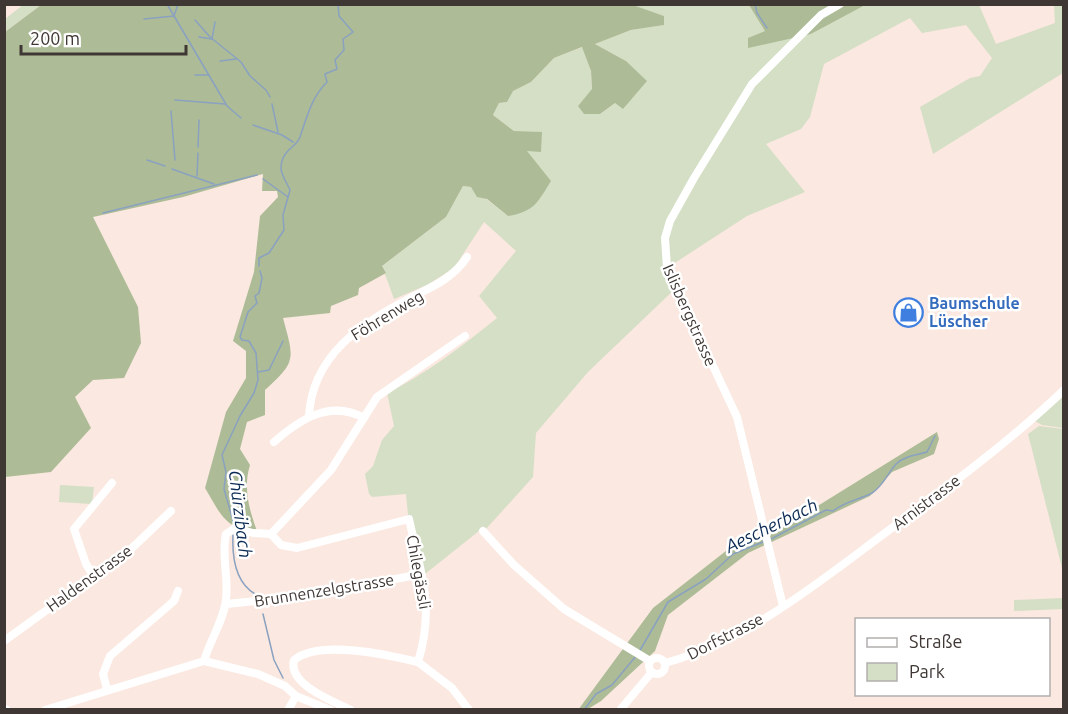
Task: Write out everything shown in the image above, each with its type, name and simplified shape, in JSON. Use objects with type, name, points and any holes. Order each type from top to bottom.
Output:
[{"type":"street","name":"Islisbergstrasse","points":[[783,606],[737,417],[667,268],[665,238],[670,221],[684,195],[752,84],[821,15],[840,4]]},
{"type":"street","name":"Föhrenweg","points":[[309,416],[312,389],[319,373],[338,346],[396,306],[437,286],[460,267],[468,257]]},
{"type":"street","points":[[204,661],[226,604],[227,582],[223,551],[226,534],[233,529],[271,534],[331,470],[377,398],[465,336]]},
{"type":"street","name":"Arnistrasse","points":[[783,606],[1005,444],[1064,390]]},
{"type":"street","points":[[274,442],[309,416],[321,412],[342,411],[364,418]]},
{"type":"street","points":[[93,575],[86,564],[74,529],[112,483]]},
{"type":"street","name":"Haldenstrasse","points":[[4,641],[131,549],[171,512]]},
{"type":"street","name":"Chilegässli","points":[[271,534],[276,541],[290,549],[409,519],[428,603],[427,626],[418,663]]},
{"type":"street","points":[[483,531],[514,565],[564,609],[650,661],[652,672]]},
{"type":"street","name":"Brunnenzelgstrasse","points":[[226,604],[307,596],[411,576],[422,576]]},
{"type":"street","points":[[108,689],[103,674],[110,656],[174,601],[178,591]]},
{"type":"street","name":"Dorfstrasse","points":[[665,663],[704,650],[783,606]]},
{"type":"street","points":[[351,710],[307,686],[297,676],[293,668],[294,660],[308,654],[335,650],[365,651],[418,663],[452,688],[469,710]]},
{"type":"street","points":[[650,661],[660,658],[665,663],[662,673],[652,672]]},
{"type":"street","points":[[45,710],[204,661],[258,674],[285,686],[296,696],[330,710]]},
{"type":"street","points":[[620,710],[652,672]]},
{"type":"street","points":[[288,710],[296,696]]},
{"type":"green space","points":[[630,4],[664,16],[664,25],[631,30],[595,44],[626,61],[647,81],[623,109],[615,103],[600,114],[584,114],[578,106],[592,89],[591,71],[582,47],[554,58],[531,82],[513,91],[507,102],[499,103],[493,115],[514,131],[542,132],[541,152],[527,151],[551,181],[530,209],[508,216],[487,199],[477,197],[471,187],[463,186],[446,217],[382,266],[386,273],[359,288],[358,295],[331,306],[330,313],[283,318],[291,351],[288,365],[265,390],[265,415],[247,422],[240,449],[250,465],[247,482],[248,498],[257,531],[230,524],[205,488],[226,412],[246,378],[246,351],[233,341],[254,272],[260,216],[278,197],[277,191],[262,191],[263,174],[183,197],[93,217],[138,307],[141,343],[124,378],[93,380],[75,397],[91,428],[51,472],[5,477],[5,32],[41,5]]},
{"type":"green space","points":[[865,4],[979,5],[996,44],[1055,23],[1054,5],[1063,5],[1063,73],[933,154],[920,107],[970,78],[980,76],[992,58],[966,25],[922,33],[910,18],[824,64],[810,117],[801,129],[766,144],[805,192],[747,216],[667,268],[676,288],[588,372],[536,433],[533,477],[486,529],[484,527],[425,574],[409,526],[406,494],[372,497],[369,494],[365,474],[373,466],[382,440],[394,426],[387,393],[431,368],[497,318],[479,296],[516,251],[484,222],[454,268],[427,285],[394,299],[382,266],[446,217],[463,186],[471,187],[508,216],[527,151],[514,131],[493,115],[499,103],[507,102],[512,91],[531,82],[554,58],[583,47],[591,71],[592,90],[578,106],[600,114],[615,103],[623,108],[626,61],[595,44],[631,30],[663,25],[664,16],[630,5],[749,5],[766,31],[811,34]]},
{"type":"green space","points":[[23,5],[41,5],[5,32],[5,19]]},
{"type":"green space","points":[[749,5],[865,5],[811,34],[748,48],[748,38],[765,31]]},
{"type":"green space","points":[[1063,390],[1063,428],[1042,425],[1033,420]]},
{"type":"green space","points":[[1039,426],[1063,429],[1062,568],[1028,434]]},
{"type":"green space","points":[[937,432],[939,439],[934,454],[892,472],[870,496],[748,553],[668,615],[655,651],[601,701],[588,709],[578,710],[653,608],[731,547],[774,533]]},
{"type":"green space","points":[[60,485],[94,487],[92,504],[59,502]]},
{"type":"green space","points":[[1063,598],[1063,609],[1014,611],[1014,600]]},
{"type":"waterway","points":[[167,4],[227,106],[241,118]]},
{"type":"waterway","points":[[144,19],[174,16],[178,4]]},
{"type":"waterway","name":"Chürzibach","points":[[259,266],[259,258],[269,253],[284,230],[283,215],[290,190],[281,171],[284,157],[298,140],[313,101],[327,82],[325,74],[337,69],[335,60],[344,50],[343,39],[353,32],[339,16],[338,4]]},
{"type":"waterway","points":[[755,4],[757,13],[767,28]]},
{"type":"waterway","points":[[195,20],[210,37],[241,62],[250,76],[266,90],[270,97]]},
{"type":"waterway","points":[[199,37],[212,39],[215,22]]},
{"type":"waterway","points":[[220,61],[236,59]]},
{"type":"waterway","points":[[195,75],[209,75]]},
{"type":"waterway","points":[[175,100],[225,104]]},
{"type":"waterway","points":[[272,104],[278,132]]},
{"type":"waterway","points":[[171,111],[175,160]]},
{"type":"waterway","points":[[198,147],[199,120]]},
{"type":"waterway","points":[[253,125],[282,135],[293,142]]},
{"type":"waterway","points":[[197,176],[198,153]]},
{"type":"waterway","points":[[147,160],[165,166]]},
{"type":"waterway","points":[[172,169],[214,184]]},
{"type":"waterway","points":[[103,213],[257,175]]},
{"type":"waterway","points":[[263,179],[288,197]]},
{"type":"waterway","name":"Chürzibach","points":[[234,524],[224,489],[226,472],[222,455],[240,416],[254,393],[258,380],[256,353],[249,341],[242,340],[240,337],[248,312],[257,303],[255,296],[259,293],[262,278],[260,271]]},
{"type":"waterway","points":[[258,372],[269,370],[283,341]]},
{"type":"waterway","name":"Aescherbach","points":[[771,539],[826,510],[833,511],[872,493],[899,461],[927,452],[935,436]]},
{"type":"waterway","name":"Chürzibach","points":[[233,535],[236,568],[243,583],[255,594]]},
{"type":"waterway","name":"Aescherbach","points":[[639,652],[668,602],[706,579],[733,554],[763,542]]},
{"type":"waterway","name":"Chürzibach","points":[[263,614],[274,660],[283,678]]},
{"type":"waterway","name":"Aescherbach","points":[[584,710],[596,694],[612,685],[636,656]]},
{"type":"place","name":"Baumschule Lüscher","points":[[908,312]]}]
